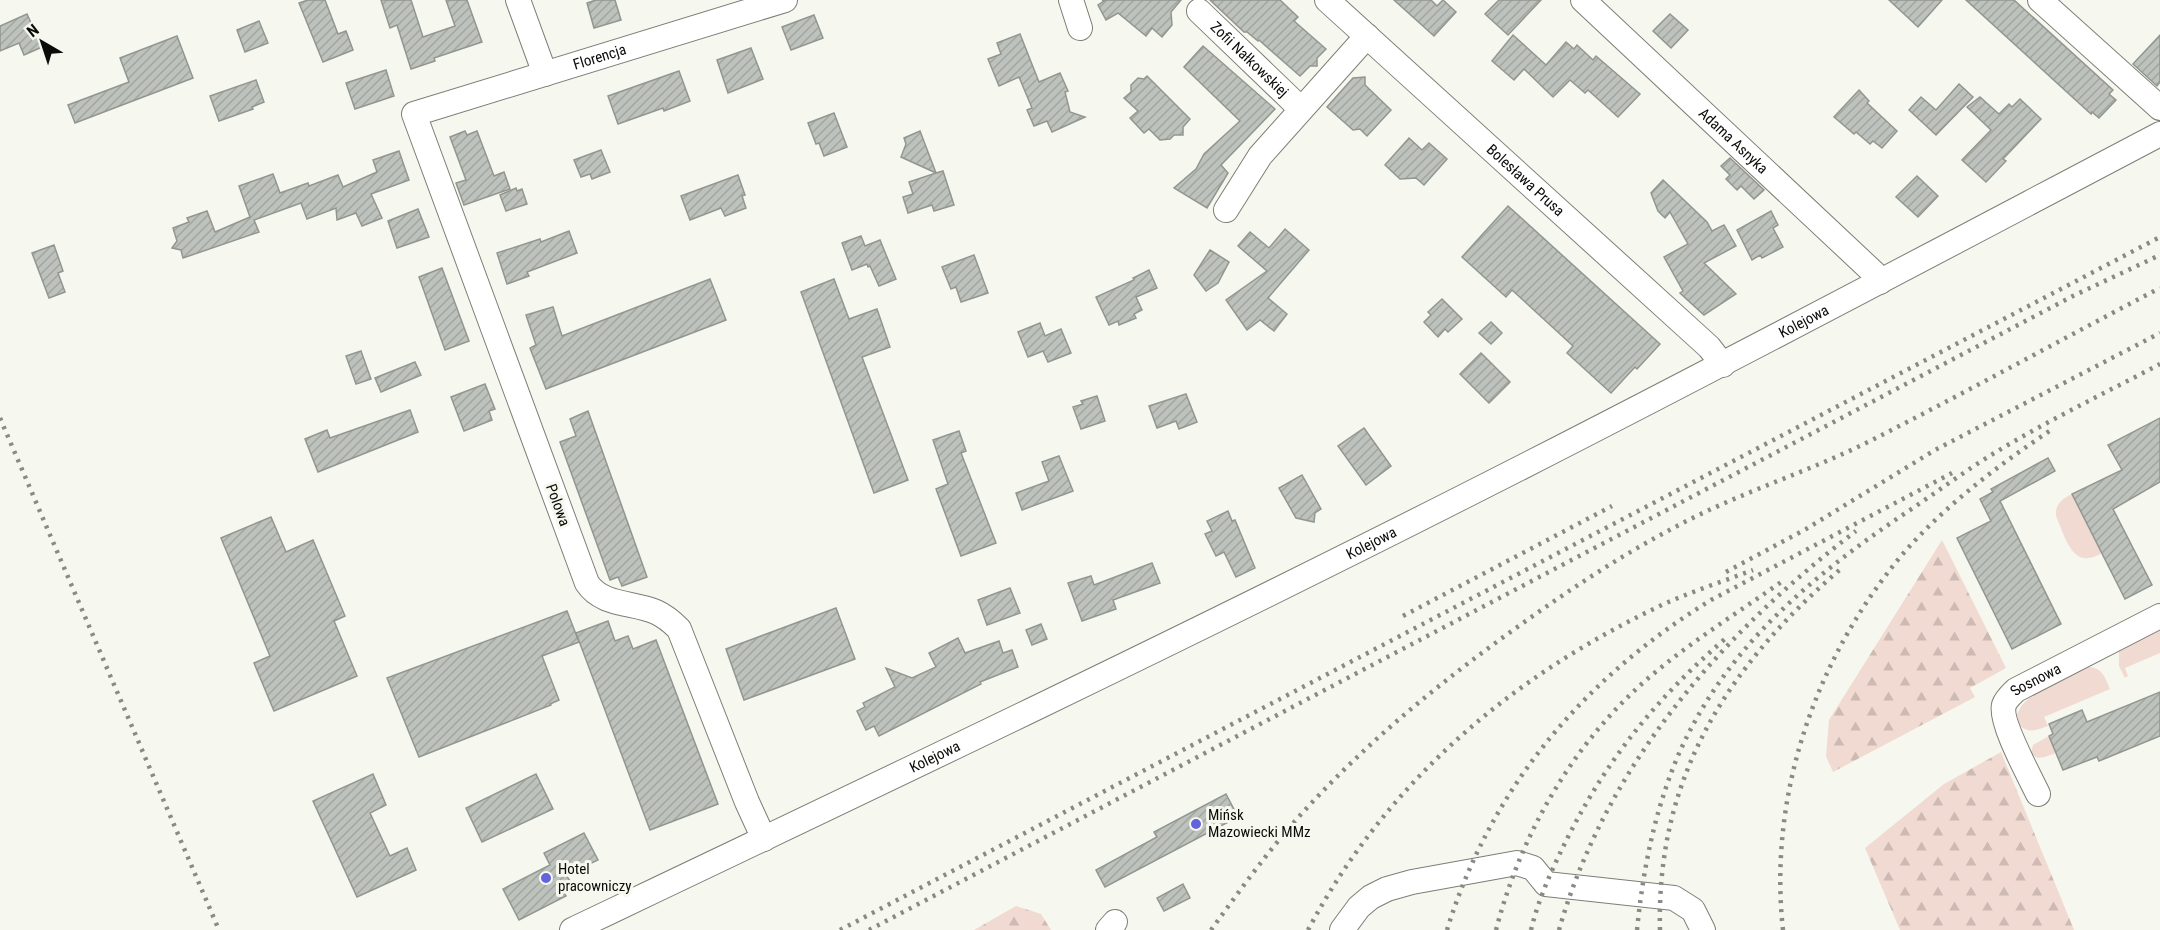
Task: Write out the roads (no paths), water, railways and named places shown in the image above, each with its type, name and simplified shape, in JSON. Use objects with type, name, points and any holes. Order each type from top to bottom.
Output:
[{"type":"street","points":[[518,0],[545,74]]},
{"type":"street","name":"Florencja","points":[[414,114],[785,0]]},
{"type":"street","points":[[1071,0],[1080,28]]},
{"type":"street","name":"Bolesława Prusa","points":[[1327,0],[1709,347],[1723,365]]},
{"type":"street","name":"Adama Asnyka","points":[[1583,0],[1874,273],[1880,282]]},
{"type":"street","points":[[2040,0],[2160,108]]},
{"type":"street","name":"Zofii Nałkowskiej","points":[[1199,11],[1301,109]]},
{"type":"street","name":"Zofii Nałkowskiej","points":[[1226,210],[1260,156],[1367,36]]},
{"type":"street","name":"Polowa","points":[[414,114],[586,584],[597,596],[654,611],[679,629],[747,802],[764,839]]},
{"type":"street","name":"Kolejowa","points":[[572,930],[1093,681],[1461,498],[1723,365],[2160,134]]},
{"type":"street","name":"Sosnowa","points":[[2038,794],[2006,724],[2004,706],[2008,698],[2016,690],[2160,616]]},
{"type":"street","points":[[1342,930],[1359,907],[1371,897],[1387,889],[1412,882],[1517,863],[1533,868],[1546,884],[1674,898],[1693,910],[1703,930]]},
{"type":"railway","points":[[840,930],[2160,237]]},
{"type":"railway","points":[[869,930],[2073,296],[2160,255]]},
{"type":"railway","points":[[1211,930],[1280,839],[1357,757],[1441,685],[1566,593],[1622,557],[1679,525],[1866,443],[2160,288]]},
{"type":"railway","points":[[1726,572],[1806,529],[1935,450],[2160,333]]},
{"type":"railway","points":[[1637,930],[1651,842],[1662,800],[1677,758],[1697,718],[1720,681],[1747,647],[1776,616],[1841,559],[1965,472],[2036,429],[2160,364]]},
{"type":"railway","points":[[0,418],[219,930]]},
{"type":"railway","points":[[1783,930],[1780,883],[1782,835],[1789,789],[1816,698],[1836,655],[1859,614],[1886,575],[1922,533],[1986,477],[2054,428]]},
{"type":"railway","points":[[1447,930],[1466,878],[1489,829],[1516,783],[1583,701],[1622,664],[1711,600],[1952,473]]},
{"type":"railway","points":[[1403,616],[1612,506]]},
{"type":"railway","points":[[1559,930],[1580,870],[1606,812],[1638,758],[1675,707],[1760,613],[1856,531]]},
{"type":"railway","points":[[1660,930],[1662,874],[1671,822],[1686,773],[1707,727],[1734,684],[1766,643],[1802,604],[1843,567]]},
{"type":"railway","points":[[1308,930],[1340,876],[1376,826],[1416,780],[1459,738],[1506,699],[1556,664],[1609,632],[1675,599],[1753,570]]},
{"type":"railway","points":[[1496,930],[1507,893],[1537,821],[1556,787],[1602,724],[1629,696],[1673,658],[1784,580]]},
{"type":"railway","points":[[1531,930],[1542,894],[1557,860],[1600,780],[1656,706],[1726,638]]},
{"type":"place","name":"Mińsk Mazowiecki MMz","points":[[1196,824]]},
{"type":"place","name":"Hotel pracowniczy","points":[[546,878]]}]
